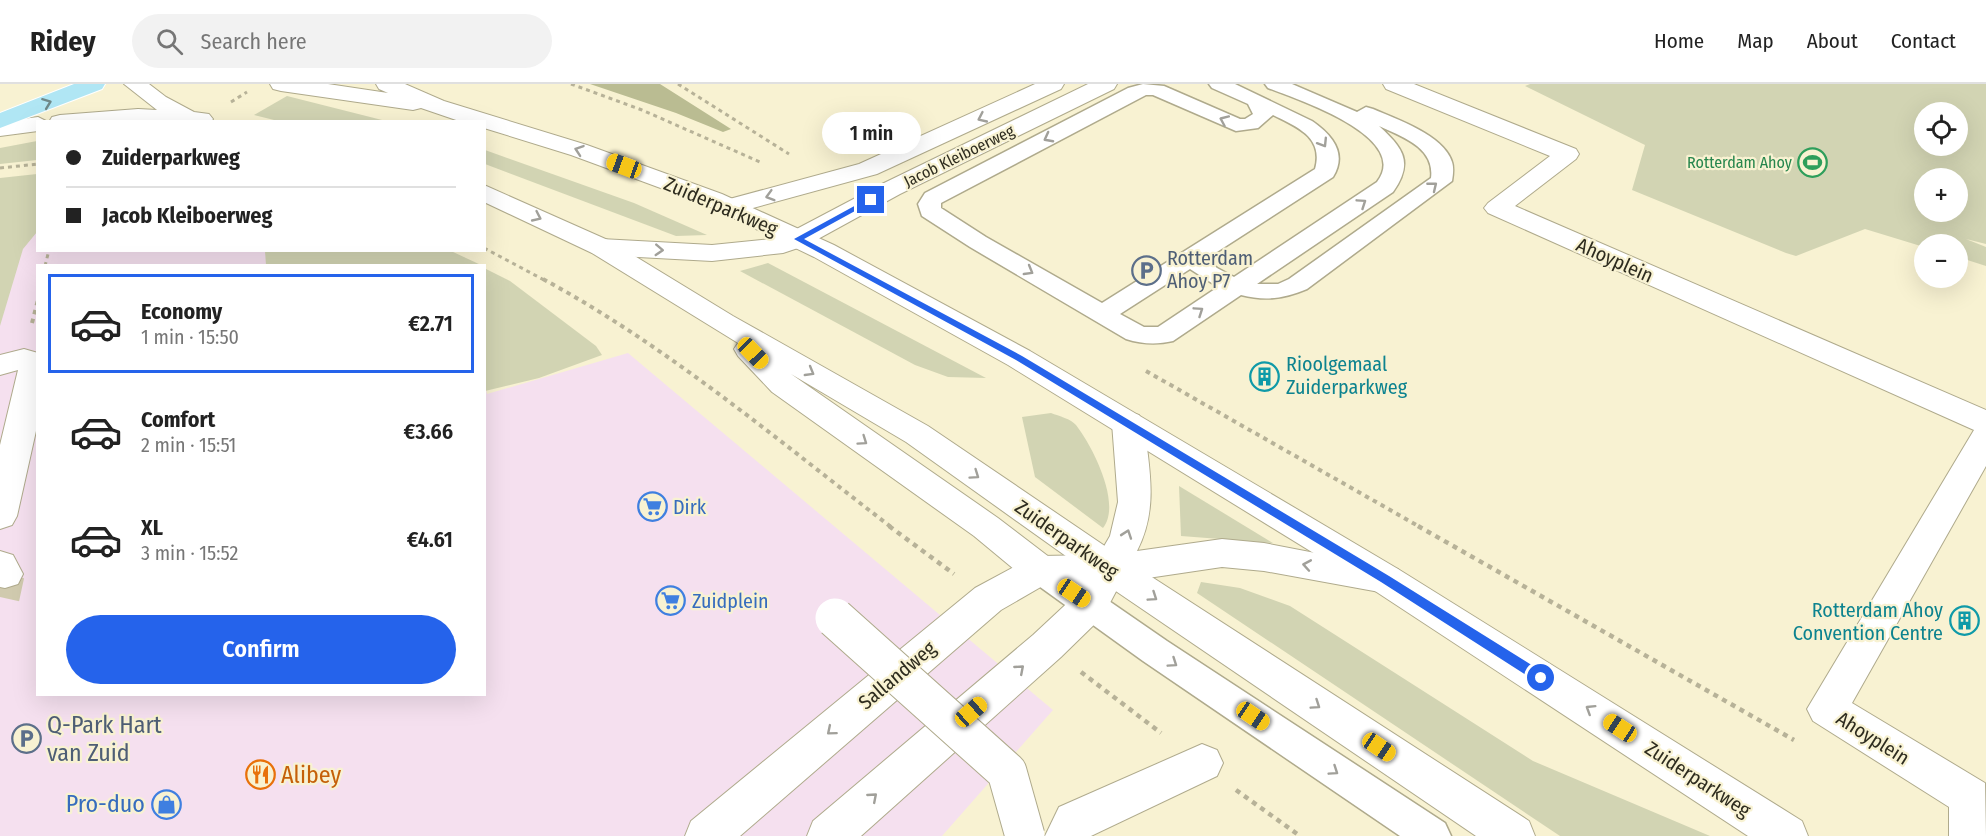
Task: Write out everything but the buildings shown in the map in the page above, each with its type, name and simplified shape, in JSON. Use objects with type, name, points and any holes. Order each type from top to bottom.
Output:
[{"type":"main road","points":[[0,121],[94,84]]},
{"type":"street","points":[[135,84],[158,102],[186,115],[208,120]]},
{"type":"street","points":[[281,84],[436,106]]},
{"type":"street","points":[[387,84],[436,106]]},
{"type":"street","name":"Jacob Kleiboerweg","points":[[731,206],[868,169],[1053,84]]},
{"type":"street","name":"Jacob Kleiboerweg","points":[[601,247],[712,253],[774,247],[798,239],[891,189],[1106,84]]},
{"type":"street","name":"Ahoyplein","points":[[1394,84],[1567,154],[1497,208],[1986,423]]},
{"type":"street","name":"Zuiderparkweg","points":[[436,106],[482,120]]},
{"type":"street","points":[[83,120],[129,116],[208,120]]},
{"type":"street","name":"Zuiderparkweg","points":[[486,121],[579,150],[731,206],[798,239],[1019,358],[1385,579],[1786,836]]},
{"type":"street","points":[[0,129],[36,124]]},
{"type":"street","name":"Zuiderparkweg","points":[[486,193],[601,247],[723,322],[917,434],[1111,569],[1513,836]]},
{"type":"street","points":[[723,322],[783,385],[986,526],[1040,570]]},
{"type":"street","points":[[0,365],[24,359],[35,363],[0,516]]},
{"type":"street","points":[[829,836],[1047,646],[1090,605],[1127,536],[1135,502],[1128,423]]},
{"type":"street","name":"Ahoyplein","points":[[1971,836],[1970,797],[1827,709],[1986,437]]},
{"type":"street","name":"Sallandweg","points":[[707,836],[988,599],[1040,570],[1111,569],[1222,553],[1264,557],[1385,579]]},
{"type":"street","points":[[835,618],[1007,772],[1025,836]]},
{"type":"street","points":[[1067,836],[1074,822],[1202,764]]},
{"type":"lane","points":[[1103,314],[1325,172],[1330,157],[1324,142],[1310,129],[1219,84]]},
{"type":"lane","points":[[1257,102],[1262,108],[1263,115],[1257,122],[1248,126],[1236,125],[1157,90],[1146,89],[1135,92],[933,198],[929,204],[930,211],[1135,333],[1144,336],[1164,335],[1385,187],[1393,174],[1393,157],[1383,139],[1367,125],[1275,84]]},
{"type":"lane","points":[[1192,257],[1203,270],[1238,286],[1270,292],[1282,291],[1298,284],[1441,181],[1443,169],[1441,159],[1431,147],[1394,125],[1298,84]]},
{"type":"lane","points":[[1281,113],[1300,116],[1308,114],[1317,107],[1318,102]]},
{"type":"lane","points":[[1282,291],[1305,304]]},
{"type":"lane","name":"Zuiderparkweg","points":[[1040,570],[1155,651],[1432,836]]},
{"type":"path","points":[[0,168],[36,164]]},
{"type":"path","points":[[486,249],[552,284],[638,336],[988,599]]},
{"type":"path","points":[[1555,603],[1796,741]]},
{"type":"path","points":[[1047,646],[1300,836]]},
{"type":"shaded area","name":"Zuidplein","points":[[36,199],[36,252],[378,252],[407,264],[36,264],[36,696],[486,696],[486,390],[487,394],[628,353],[1053,710],[942,836],[0,836],[0,207]]},
{"type":"green space","points":[[590,84],[660,84],[731,129],[723,132],[676,113]]},
{"type":"green space","name":"Rotterdam Ahoy","points":[[1530,84],[1986,84],[1986,244],[1968,240],[1968,234],[1914,234],[1914,244],[1865,229],[1796,256],[1632,190],[1645,145],[1525,86]]},
{"type":"green space","points":[[287,96],[382,120],[274,120],[254,115]]},
{"type":"green space","points":[[36,141],[36,160],[0,164],[0,148]]},
{"type":"green space","points":[[486,150],[634,203],[707,235],[676,236],[486,164]]},
{"type":"green space","points":[[36,174],[36,233],[23,249],[0,326],[0,178]]},
{"type":"green space","name":"Rotterdam Ahoy","points":[[1968,240],[1986,247],[1986,266],[1968,260]]},
{"type":"green space","points":[[265,252],[453,252],[479,264],[266,264]]},
{"type":"green space","points":[[768,263],[986,378],[948,377],[915,365],[740,271]]},
{"type":"green space","points":[[486,269],[510,281],[596,346],[602,355],[539,378],[486,391]]},
{"type":"green space","points":[[1051,413],[1068,419],[1076,425],[1097,461],[1103,476],[1109,505],[1108,518],[1103,528],[1035,477],[1022,417]]},
{"type":"green space","points":[[1179,486],[1273,543],[1181,536]]},
{"type":"green space","points":[[1201,582],[1240,588],[1290,606],[1533,761],[1710,836],[1560,836],[1197,593]]},
{"type":"tunnel","points":[[0,597],[5,574]]},
{"type":"place","name":"Rotterdam Ahoy","points":[[1813,162]]},
{"type":"place","name":"Rotterdam Ahoy P7","points":[[1146,270]]},
{"type":"place","name":"Rioolgemaal Zuiderparkweg","points":[[1265,376]]},
{"type":"place","name":"Dirk","points":[[652,507]]},
{"type":"place","name":"Zuidplein","points":[[671,601]]},
{"type":"place","name":"Rotterdam Ahoy Convention Centre","points":[[1964,621]]},
{"type":"place","name":"Q-Park Hart van Zuid","points":[[26,739]]},
{"type":"place","name":"Alibey","points":[[260,775]]},
{"type":"place","name":"Pro-duo","points":[[166,804]]},
{"type":"route","points":[[871,200],[798,239],[1019,358],[1385,579],[1541,678]]}]
